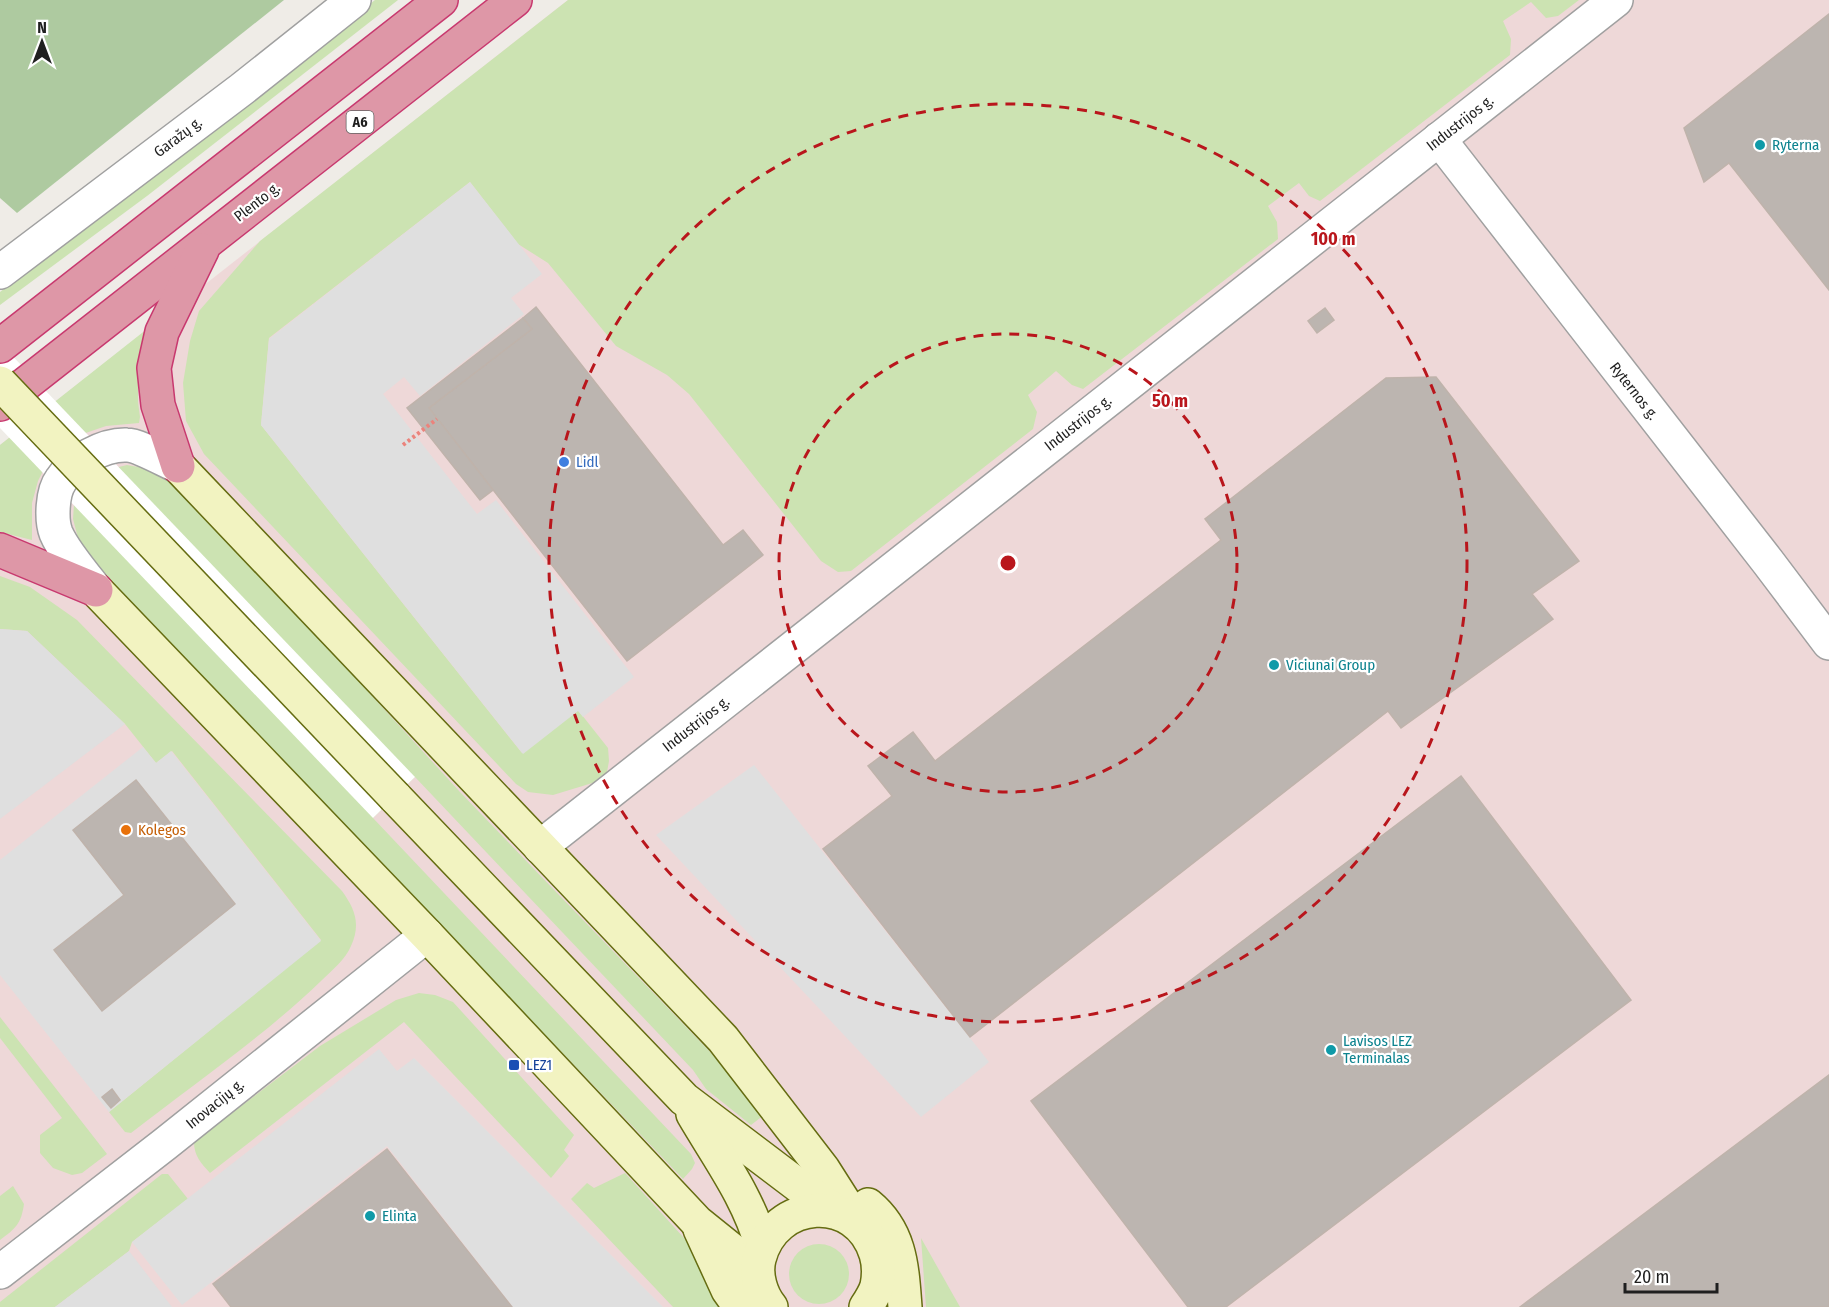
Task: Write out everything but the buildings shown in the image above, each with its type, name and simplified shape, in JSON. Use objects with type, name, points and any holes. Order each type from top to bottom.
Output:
[{"type":"highway","points":[[0,346],[441,0]]},
{"type":"highway","name":"Plento g.","points":[[0,404],[514,0]]},
{"type":"highway","points":[[178,466],[158,405],[154,368],[162,332],[206,243]]},
{"type":"highway","points":[[0,550],[96,590]]},
{"type":"main road","points":[[0,383],[684,1100],[782,1173],[848,1218],[872,1241],[879,1264],[877,1287],[866,1307]]},
{"type":"main road","points":[[178,466],[723,1039],[823,1169],[848,1218]]},
{"type":"main road","points":[[96,590],[427,934],[697,1222],[728,1290],[757,1298],[758,1264],[762,1246],[775,1228],[794,1214],[816,1209],[848,1218]]},
{"type":"main road","points":[[684,1100],[741,1194],[756,1225],[762,1246]]},
{"type":"main road","points":[[823,1169],[877,1212],[896,1241],[903,1278],[905,1307]]},
{"type":"street","name":"Garažų g.","points":[[0,272],[242,89],[354,0]]},
{"type":"street","name":"Industrijos g.","points":[[540,847],[1616,0]]},
{"type":"street","name":"Ryternos g.","points":[[1439,139],[1829,643]]},
{"type":"street","points":[[96,590],[56,534],[52,510],[60,480],[83,458],[111,446],[130,445],[178,466]]},
{"type":"street","name":"Inovacijų g.","points":[[0,1272],[174,1137],[427,934]]},
{"type":"path","points":[[403,445],[437,419]]},
{"type":"shaded area","points":[[568,0],[1829,0],[1829,1307],[0,1307],[0,445]]},
{"type":"shaded area","points":[[470,182],[542,274],[511,298],[524,314],[420,396],[404,377],[383,394],[477,514],[496,500],[634,677],[583,717],[578,711],[523,754],[261,425],[269,339]]},
{"type":"shaded area","points":[[0,629],[27,631],[125,724],[0,819]]},
{"type":"shaded area","points":[[143,747],[156,763],[171,751],[321,941],[109,1112],[0,975],[0,860]],"holes":[[[136,780],[235,904],[102,1010],[54,950],[124,895],[73,830]]]},
{"type":"shaded area","points":[[754,765],[989,1062],[921,1117],[656,835]]},
{"type":"shaded area","points":[[379,1049],[397,1071],[414,1058],[663,1307],[513,1307],[387,1146],[182,1305],[132,1242]]},
{"type":"shaded area","points":[[129,1251],[172,1307],[55,1307]]},
{"type":"green space","points":[[0,0],[284,0],[17,213],[0,198]]},
{"type":"green space","points":[[375,0],[398,0],[147,196],[0,305],[0,292]]},
{"type":"green space","points":[[568,0],[1579,0],[1558,16],[1546,18],[1531,2],[1503,21],[1511,39],[1510,55],[1320,201],[1309,196],[1299,183],[1268,206],[1277,222],[1278,239],[1083,389],[1072,385],[1056,371],[1028,395],[1037,412],[1033,429],[851,571],[838,572],[821,561],[689,394],[667,375],[616,346],[548,263],[518,244],[470,182],[269,338],[261,425],[522,753],[578,710],[608,748],[607,772],[599,781],[553,795],[528,792],[516,784],[204,454],[186,421],[183,383],[190,341],[199,311],[260,241]]},
{"type":"green space","points":[[147,329],[138,369],[139,423],[106,426],[77,436],[48,461],[38,481],[32,503],[32,540],[0,532],[0,445]]},
{"type":"green space","points":[[127,465],[156,470],[177,483],[460,792],[715,1057],[764,1115],[751,1125],[706,1089],[693,1070],[415,777],[373,818],[691,1154],[695,1163],[683,1179],[88,557],[78,538],[73,519],[74,504],[103,471]]},
{"type":"green space","points":[[0,576],[30,587],[77,620],[342,891],[355,917],[356,931],[351,946],[346,956],[334,969],[252,1040],[131,1133],[125,1132],[109,1112],[321,940],[172,751],[156,763],[125,724],[27,631],[0,629]]},
{"type":"green space","points":[[419,993],[435,995],[453,1002],[574,1135],[564,1150],[569,1156],[551,1178],[404,1022],[210,1173],[201,1162],[195,1151],[194,1142],[320,1046],[396,1000]]},
{"type":"green space","points":[[0,1017],[107,1154],[82,1173],[72,1175],[53,1168],[40,1153],[40,1135],[62,1118],[0,1038]]},
{"type":"green space","points":[[625,1173],[694,1249],[725,1307],[673,1307],[571,1199],[587,1183],[594,1188]]},
{"type":"green space","points":[[162,1174],[168,1174],[188,1199],[132,1242],[129,1251],[55,1307],[0,1307],[0,1302]]},
{"type":"green space","points":[[13,1186],[24,1204],[23,1211],[17,1225],[0,1240],[0,1196]]},
{"type":"green space","points":[[921,1238],[960,1307],[926,1307]]},
{"type":"green space","points":[[819,1244],[831,1246],[844,1257],[849,1274],[847,1286],[836,1299],[819,1304],[807,1302],[794,1291],[789,1274],[791,1262],[802,1249]]},
{"type":"pier","points":[[0,343],[415,777],[373,818],[0,428]]},
{"type":"place","name":"Ryterna","points":[[1760,145]]},
{"type":"place","name":"Lidl","points":[[564,462]]},
{"type":"place","name":"Viciunai Group","points":[[1274,665]]},
{"type":"place","name":"Kolegos","points":[[126,830]]},
{"type":"place","name":"Lavisos LEZ Terminalas","points":[[1331,1050]]},
{"type":"place","name":"LEZ1","points":[[514,1065]]},
{"type":"place","name":"Elinta","points":[[370,1216]]}]
